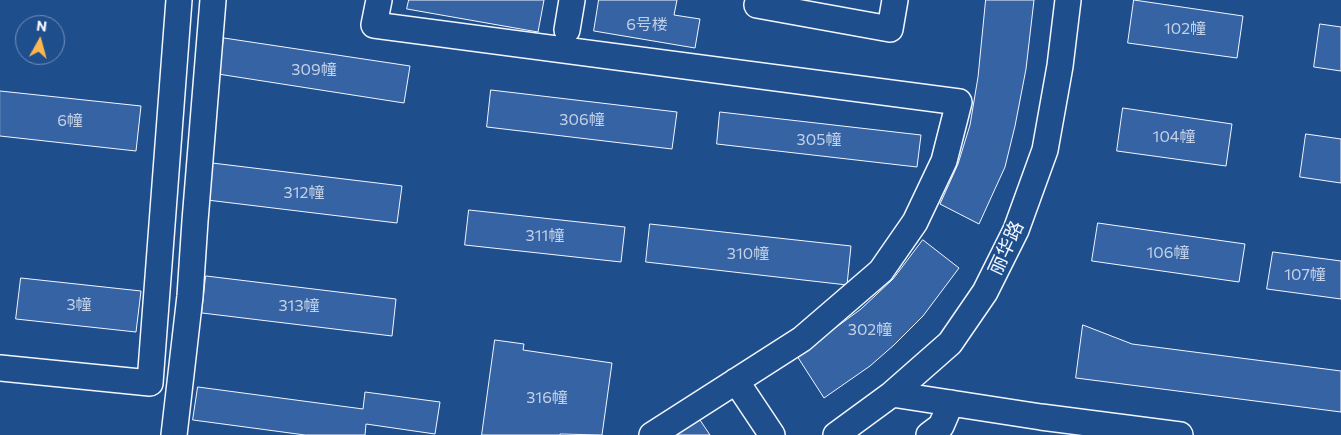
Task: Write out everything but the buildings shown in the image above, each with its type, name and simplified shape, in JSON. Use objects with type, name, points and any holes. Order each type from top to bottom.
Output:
[{"type":"street","points":[[0,368],[150,383],[179,0]]},
{"type":"street","points":[[174,435],[190,296],[213,0]]},
{"type":"street","points":[[379,0],[374,26],[958,102],[944,161],[915,222],[881,271],[802,339],[652,435]]},
{"type":"street","points":[[567,30],[572,0]]},
{"type":"street","points":[[757,5],[890,29],[895,0]]},
{"type":"street","name":"丽华路","points":[[836,435],[892,394],[950,343],[985,292],[1016,230],[1045,150],[1060,66],[1068,0]]},
{"type":"street","points":[[736,381],[772,435]]},
{"type":"street","points":[[892,394],[1041,417],[1180,435]]},
{"type":"street","points":[[929,435],[941,426],[951,403]]}]
